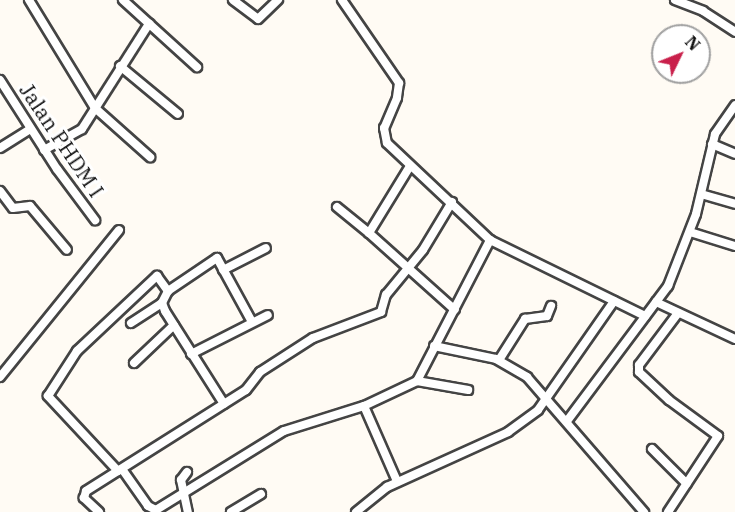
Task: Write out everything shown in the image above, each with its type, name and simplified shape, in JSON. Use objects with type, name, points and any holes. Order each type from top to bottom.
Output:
[{"type":"street","points":[[29,0],[94,108],[150,157]]},
{"type":"street","points":[[123,0],[197,67]]},
{"type":"street","points":[[233,0],[258,19],[278,0]]},
{"type":"street","points":[[342,0],[399,82],[399,92],[384,133],[410,166],[452,202],[490,240],[645,316]]},
{"type":"street","points":[[675,0],[703,11],[735,32]]},
{"type":"street","points":[[44,150],[74,136],[149,24]]},
{"type":"street","points":[[120,66],[178,114]]},
{"type":"street","name":"Jalan PHDM I","points":[[0,80],[44,150],[95,220]]},
{"type":"street","points":[[567,421],[668,286],[690,232],[712,144],[723,119],[735,105]]},
{"type":"street","points":[[0,148],[30,129]]},
{"type":"street","points":[[712,144],[735,154]]},
{"type":"street","points":[[369,233],[410,166]]},
{"type":"street","points":[[0,191],[13,207],[30,206],[67,250]]},
{"type":"street","points":[[701,194],[735,204]]},
{"type":"street","points":[[99,512],[83,494],[250,387],[260,372],[313,338],[381,312],[386,295],[408,270],[452,202]]},
{"type":"street","points":[[337,207],[455,310]]},
{"type":"street","points":[[0,377],[119,230]]},
{"type":"street","points":[[690,232],[735,246]]},
{"type":"street","points":[[168,291],[160,277],[153,279],[77,351],[48,393],[51,404],[99,447],[152,509],[284,431],[364,406],[417,381],[438,346],[490,240]]},
{"type":"street","points":[[223,270],[266,248]]},
{"type":"street","points":[[131,324],[162,303],[168,291],[217,258],[252,322]]},
{"type":"street","points":[[356,512],[398,482],[508,432],[538,410],[614,301]]},
{"type":"street","points":[[656,302],[735,339]]},
{"type":"street","points":[[162,303],[191,354],[224,404]]},
{"type":"street","points":[[499,360],[525,319],[547,316],[550,306]]},
{"type":"street","points":[[668,512],[718,436],[669,400],[639,369],[678,313]]},
{"type":"street","points":[[191,354],[267,315]]},
{"type":"street","points":[[134,363],[174,325]]},
{"type":"street","points":[[438,346],[499,360],[527,377],[644,512]]},
{"type":"street","points":[[417,381],[468,390]]},
{"type":"street","points":[[364,406],[398,482]]},
{"type":"street","points":[[652,449],[687,484]]},
{"type":"street","points":[[187,472],[181,478],[188,512]]},
{"type":"street","points":[[231,512],[261,494]]}]
